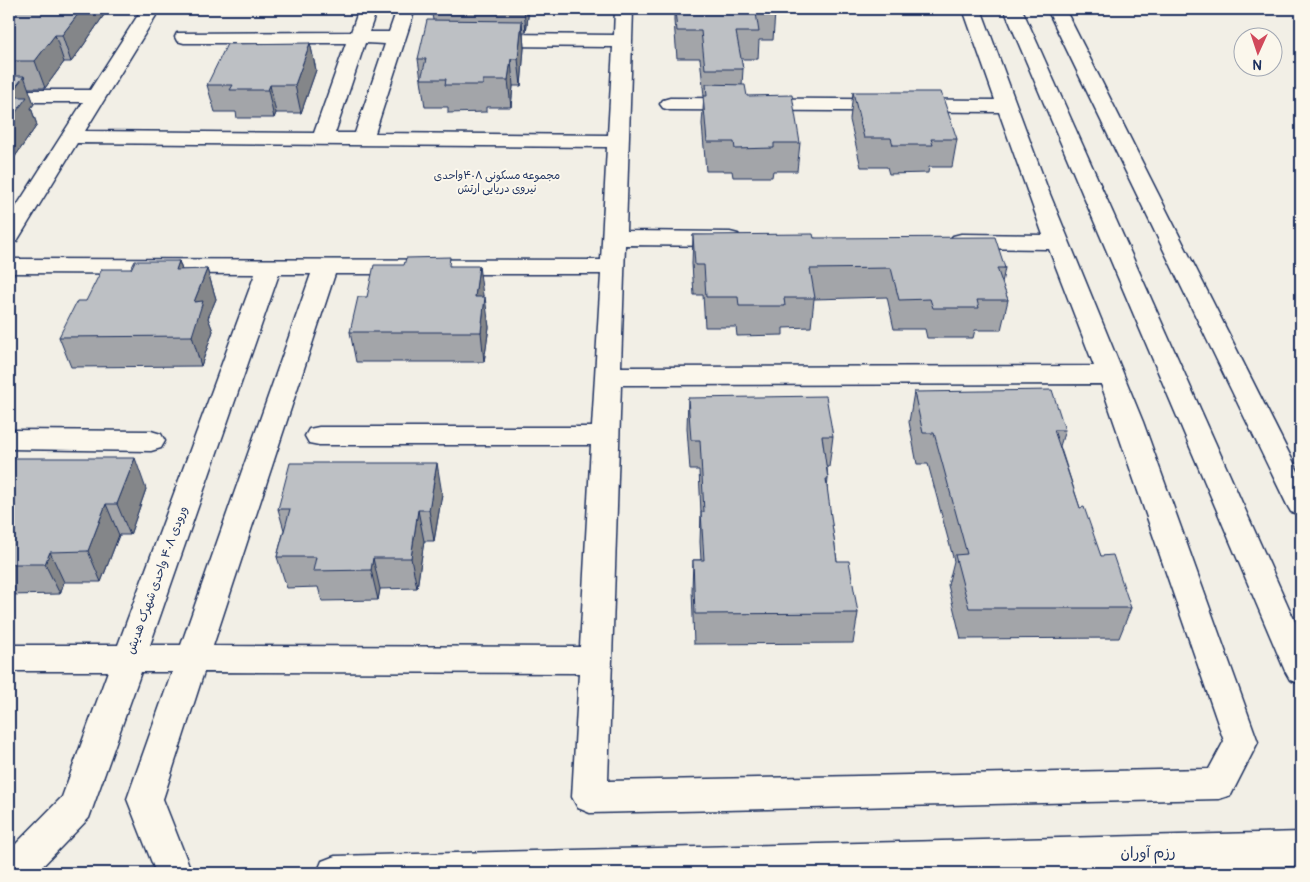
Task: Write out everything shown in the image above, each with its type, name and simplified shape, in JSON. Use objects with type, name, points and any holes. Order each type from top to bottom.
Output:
[{"type":"street","points":[[9,236],[151,9]]},
{"type":"street","points":[[322,139],[368,9]]},
{"type":"street","points":[[363,139],[406,9]]},
{"type":"street","points":[[624,9],[590,797],[1219,784],[1241,742],[1111,375],[1058,242],[972,9]]},
{"type":"street","points":[[1013,9],[1301,671]]},
{"type":"street","points":[[1056,9],[1301,505]]},
{"type":"street","points":[[184,37],[396,38]]},
{"type":"street","points":[[466,39],[623,41]]},
{"type":"street","points":[[9,96],[96,96]]},
{"type":"street","points":[[670,104],[1007,106]]},
{"type":"street","points":[[71,137],[618,141]]},
{"type":"street","points":[[614,238],[752,239]]},
{"type":"street","points":[[940,241],[1058,242]]},
{"type":"street","points":[[9,266],[613,268]]},
{"type":"street","name":"ورودی ۴۰۸ واحدی شهرک هدیش","points":[[12,873],[76,807],[270,266]]},
{"type":"street","points":[[174,873],[145,799],[326,266]]},
{"type":"street","points":[[608,376],[1111,375]]},
{"type":"street","points":[[319,436],[606,436]]},
{"type":"street","points":[[9,439],[151,441]]},
{"type":"street","points":[[9,658],[595,660]]},
{"type":"street","name":"رزم آوران","points":[[335,873],[1301,849]]},
{"type":"building","points":[[9,9],[82,9],[62,35],[55,35],[35,61],[9,61]]},
{"type":"building","points":[[675,9],[774,9],[775,13],[756,13],[759,32],[736,32],[743,69],[705,69],[701,31],[677,31]]},
{"type":"building","points":[[427,20],[522,21],[518,59],[511,59],[508,80],[483,80],[483,85],[445,85],[446,79],[421,79],[426,59],[418,59]]},
{"type":"building","points":[[310,43],[295,85],[270,85],[268,90],[230,90],[233,85],[207,85],[227,44]]},
{"type":"building","points":[[9,76],[24,76],[9,96]]},
{"type":"building","points":[[706,84],[745,85],[747,96],[792,95],[800,143],[774,143],[774,148],[735,149],[734,142],[707,142],[703,96],[707,96]]},
{"type":"building","points":[[853,92],[941,92],[957,139],[931,139],[933,145],[893,145],[891,138],[864,138]]},
{"type":"building","points":[[9,97],[27,97],[9,122]]},
{"type":"building","points":[[813,234],[814,238],[995,237],[1005,268],[997,268],[1008,300],[977,300],[979,308],[933,308],[930,299],[899,300],[891,268],[810,269],[815,298],[784,298],[785,306],[739,306],[738,297],[706,297],[704,265],[695,265],[693,235]]},
{"type":"building","points":[[450,257],[449,266],[479,266],[475,297],[485,297],[481,332],[350,332],[358,297],[367,297],[374,265],[404,265],[406,258]]},
{"type":"building","points":[[135,261],[179,261],[176,270],[207,269],[194,302],[203,301],[192,336],[59,337],[77,301],[86,301],[102,269],[131,269]]},
{"type":"building","points":[[1052,390],[1065,430],[1054,430],[1080,508],[1084,507],[1101,556],[1113,555],[1131,608],[969,608],[955,555],[967,554],[934,433],[923,433],[914,392]]},
{"type":"building","points":[[826,396],[833,436],[822,436],[837,561],[849,561],[858,613],[695,614],[693,560],[704,560],[701,512],[704,512],[700,440],[691,440],[688,398]]},
{"type":"building","points":[[9,458],[135,458],[117,504],[106,504],[88,551],[50,552],[45,564],[9,564]]},
{"type":"building","points":[[290,463],[437,463],[429,510],[418,510],[411,558],[373,558],[371,570],[313,571],[316,557],[277,557],[290,509],[278,509]]},
{"type":"district","name":"مجموعه مسکونی ۴۰۸واحدی نیروی دریایی ارتش","points":[[497,181]]}]
